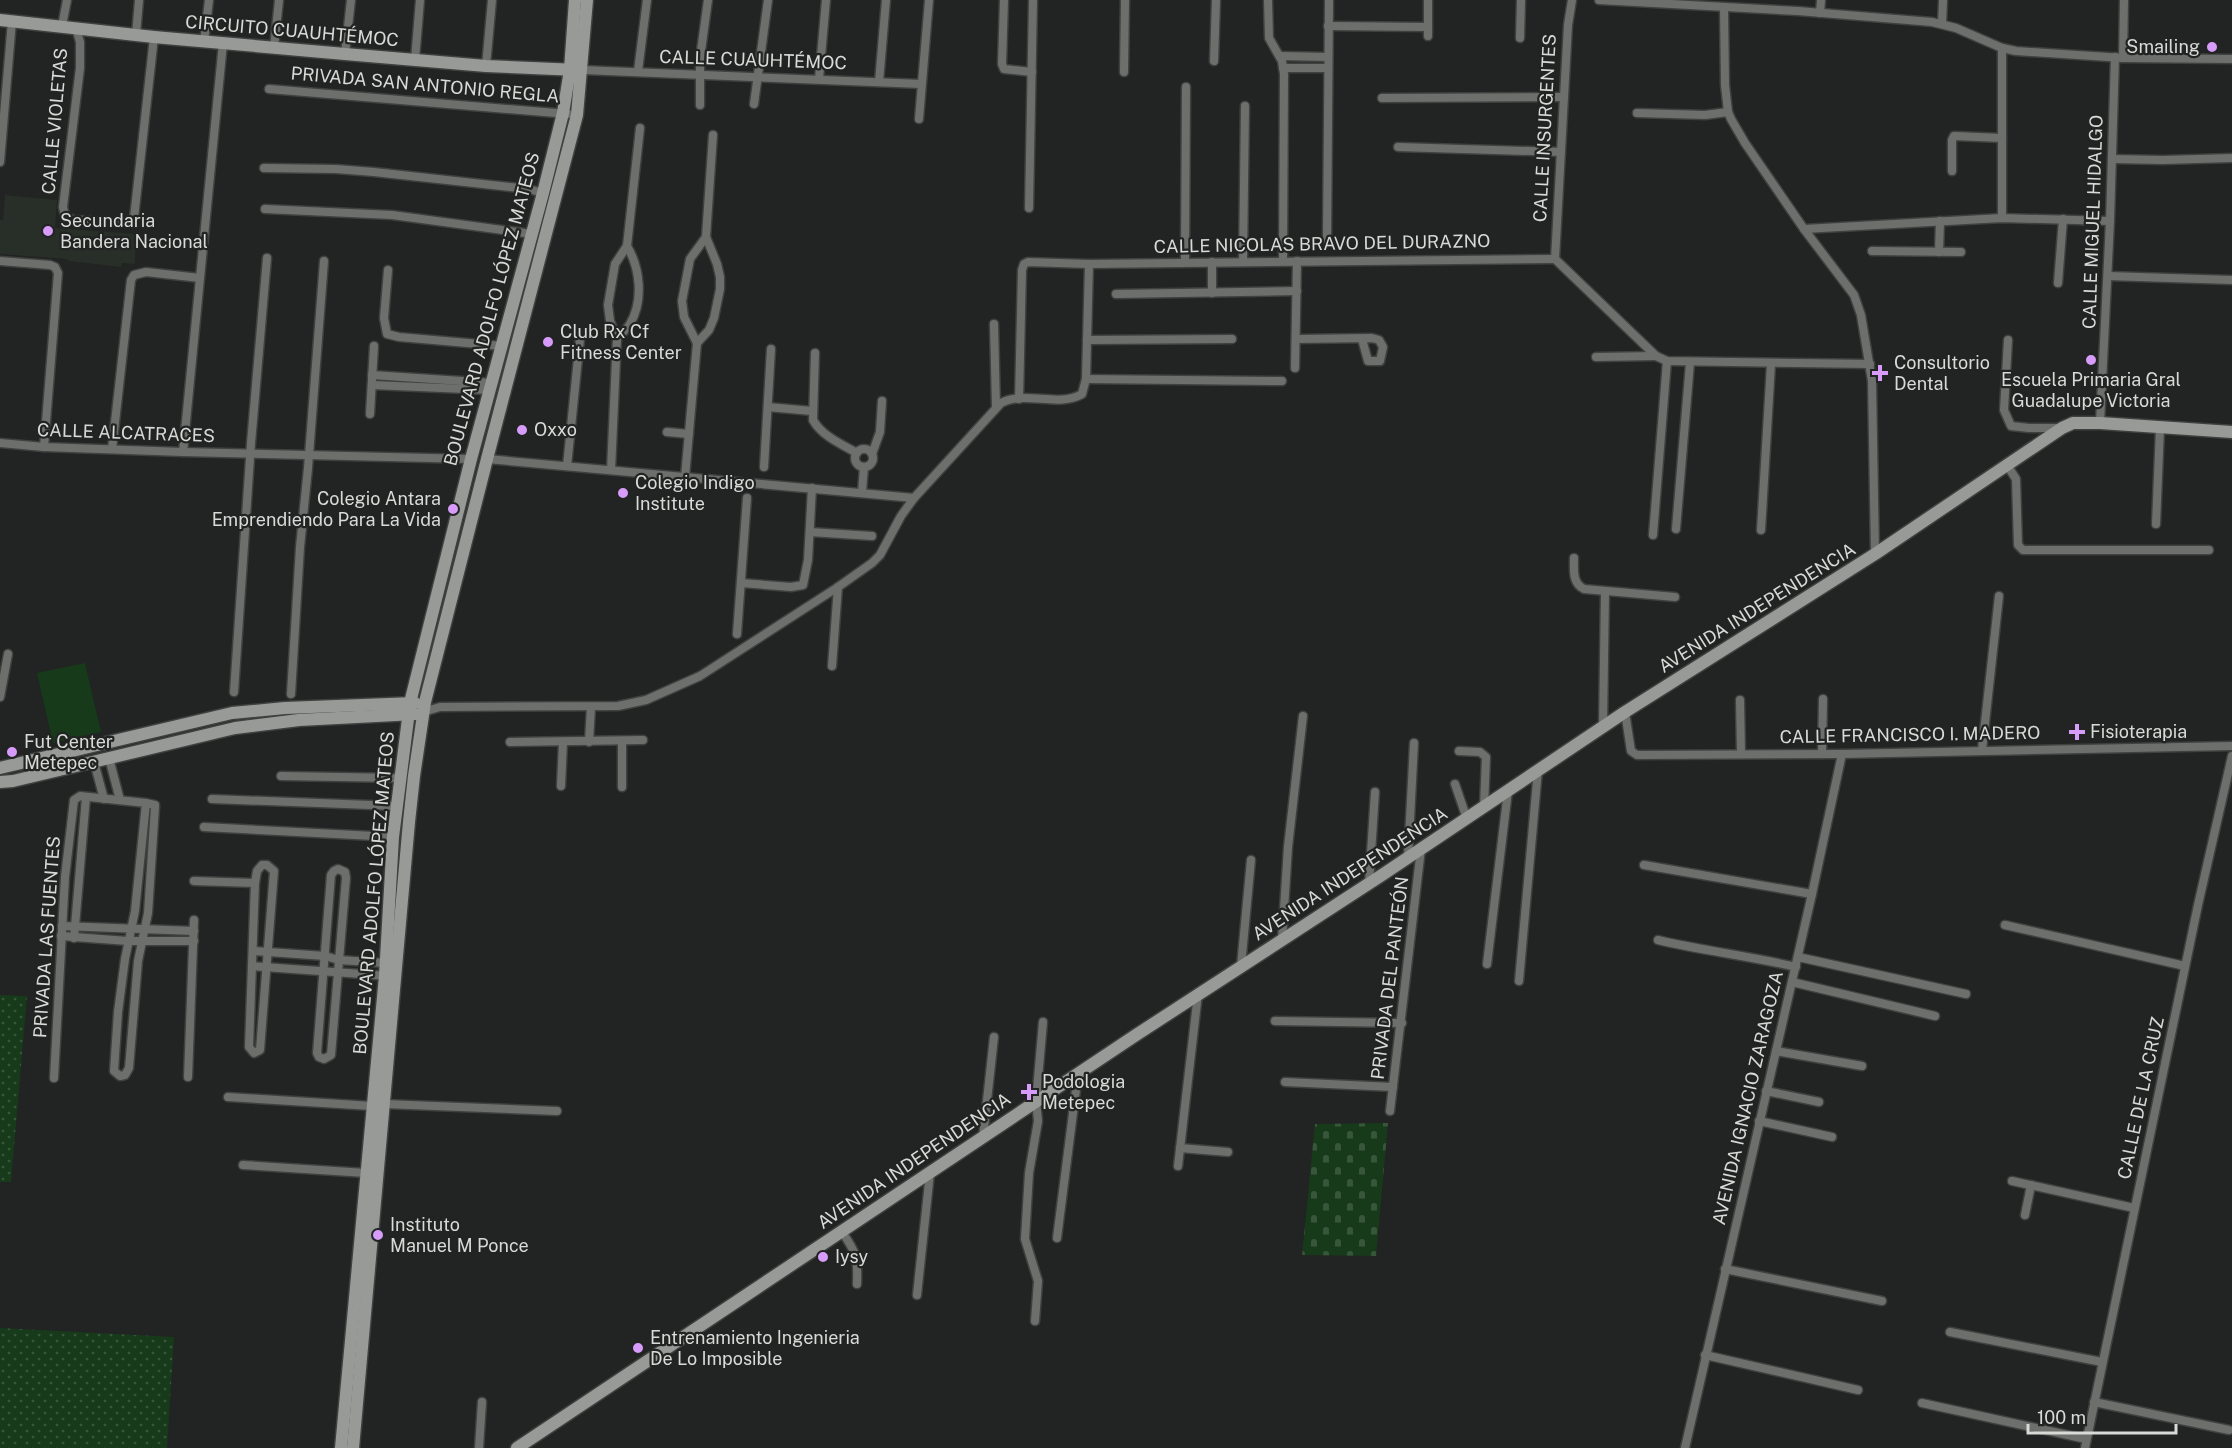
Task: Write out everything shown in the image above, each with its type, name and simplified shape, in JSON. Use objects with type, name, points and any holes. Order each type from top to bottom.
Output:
[{"type":"street","points":[[63,26],[67,0]]},
{"type":"street","points":[[136,35],[139,0]]},
{"type":"street","points":[[204,42],[209,0]]},
{"type":"street","points":[[274,48],[279,0]]},
{"type":"street","points":[[345,54],[351,0]]},
{"type":"street","points":[[415,60],[420,0]]},
{"type":"street","points":[[486,66],[492,0]]},
{"type":"street","name":"BOULEVARD ADOLFO LÓPEZ MATEOS","points":[[353,1448],[389,972],[424,707],[577,115],[575,0]]},
{"type":"street","name":"BOULEVARD ADOLFO LÓPEZ MATEOS","points":[[389,972],[393,837],[409,709],[490,386],[576,70],[587,0]]},
{"type":"street","points":[[638,71],[647,0]]},
{"type":"street","points":[[700,105],[701,38],[708,0]]},
{"type":"street","points":[[754,104],[768,0]]},
{"type":"street","points":[[819,79],[826,0]]},
{"type":"street","points":[[879,82],[886,0]]},
{"type":"street","points":[[919,118],[928,0]]},
{"type":"street","points":[[1004,0],[1002,64],[1004,69],[1032,72]]},
{"type":"street","points":[[1029,208],[1033,0]]},
{"type":"street","points":[[1124,72],[1125,0]]},
{"type":"street","points":[[1214,61],[1216,0]]},
{"type":"street","points":[[1268,0],[1268,32],[1271,44],[1280,57],[1283,68],[1283,261]]},
{"type":"street","points":[[1327,240],[1329,0]]},
{"type":"street","points":[[1428,0],[1428,36]]},
{"type":"street","points":[[1520,38],[1521,0]]},
{"type":"street","name":"CALLE INSURGENTES","points":[[1555,259],[1568,25],[1572,0]]},
{"type":"street","points":[[1599,0],[1724,8],[1735,4],[1942,24],[2002,48],[2119,57],[2232,59]]},
{"type":"street","points":[[1820,13],[1821,0]]},
{"type":"street","points":[[1942,0],[1942,24]]},
{"type":"street","name":"CALLE MIGUEL HIDALGO","points":[[2100,423],[2112,159],[2124,0]]},
{"type":"street","points":[[1724,8],[1725,85],[1728,112],[1745,143],[1804,229],[1846,283],[1857,303],[1870,364],[1874,430],[1875,554]]},
{"type":"street","points":[[0,162],[6,20]]},
{"type":"street","name":"CIRCUITO CUAUHTÉMOC","points":[[6,20],[204,42],[486,66],[576,70]]},
{"type":"street","points":[[1328,26],[1428,27]]},
{"type":"street","name":"CALLE VIOLETAS","points":[[76,28],[80,42],[80,68],[63,207],[65,216],[73,220],[127,223],[134,218],[154,37]]},
{"type":"street","points":[[183,452],[223,43]]},
{"type":"street","points":[[2002,48],[2002,218]]},
{"type":"street","points":[[1280,57],[1328,57]]},
{"type":"street","points":[[1283,68],[1328,68]]},
{"type":"street","name":"CALLE CUAUHTÉMOC","points":[[576,70],[921,84]]},
{"type":"street","points":[[1185,261],[1186,87]]},
{"type":"street","name":"PRIVADA SAN ANTONIO REGLA","points":[[269,89],[577,115]]},
{"type":"street","points":[[1382,98],[1564,97]]},
{"type":"street","points":[[1243,261],[1245,106]]},
{"type":"street","points":[[1637,113],[1728,112]]},
{"type":"street","points":[[610,470],[617,338],[610,321],[608,305],[615,264],[627,246],[639,128]]},
{"type":"street","points":[[697,343],[714,318],[720,289],[717,264],[706,237],[713,135]]},
{"type":"street","points":[[1952,171],[1954,136],[2002,138]]},
{"type":"street","points":[[1398,147],[1561,152]]},
{"type":"street","points":[[2112,159],[2232,158]]},
{"type":"street","points":[[264,168],[374,172],[518,188],[543,193]]},
{"type":"street","points":[[265,209],[392,215],[532,234]]},
{"type":"street","points":[[1804,229],[2002,218],[2110,221]]},
{"type":"street","points":[[2058,283],[2063,219]]},
{"type":"street","points":[[1939,252],[1940,221]]},
{"type":"street","points":[[685,477],[697,343],[684,317],[682,301],[690,259],[706,237]]},
{"type":"street","points":[[617,338],[630,324],[635,310],[638,288],[638,272],[627,246]]},
{"type":"street","points":[[1872,252],[1961,252]]},
{"type":"street","points":[[234,692],[250,454],[267,258]]},
{"type":"street","points":[[1555,259],[1656,356],[1667,361],[1870,364]]},
{"type":"street","name":"CALLE NICOLAS BRAVO DEL DURAZNO","points":[[1019,399],[1022,270],[1024,264],[1033,261],[1089,264],[1185,261],[1555,259]]},
{"type":"street","points":[[0,261],[50,265],[57,269],[58,273],[44,447]]},
{"type":"street","points":[[291,694],[324,261]]},
{"type":"street","points":[[1295,368],[1297,261]]},
{"type":"street","points":[[1212,262],[1212,293]]},
{"type":"street","points":[[0,782],[13,781],[236,728],[424,707],[618,706],[675,689],[700,676],[872,563],[880,555],[901,516],[914,498],[996,407],[1006,400],[1077,397],[1084,389],[1086,379],[1089,264]]},
{"type":"street","points":[[388,270],[384,318],[387,334],[502,346]]},
{"type":"street","points":[[112,449],[131,280],[134,275],[146,272],[200,278]]},
{"type":"street","points":[[2108,276],[2232,280]]},
{"type":"street","points":[[1116,294],[1297,291]]},
{"type":"street","points":[[994,324],[996,407]]},
{"type":"street","points":[[567,466],[580,339]]},
{"type":"street","points":[[1087,340],[1232,339]]},
{"type":"street","points":[[1296,339],[1362,339]]},
{"type":"street","points":[[2008,340],[2004,410],[2012,426],[2062,428]]},
{"type":"street","points":[[370,414],[374,346]]},
{"type":"street","points":[[764,467],[771,349]]},
{"type":"street","points":[[815,353],[813,420],[817,427],[829,437],[857,453]]},
{"type":"street","points":[[1596,357],[1656,356]]},
{"type":"street","points":[[1653,535],[1667,361]]},
{"type":"street","points":[[1676,529],[1690,363]]},
{"type":"street","points":[[1761,530],[1771,364]]},
{"type":"street","points":[[372,375],[490,386]]},
{"type":"street","points":[[1086,379],[1282,381]]},
{"type":"street","points":[[372,385],[490,386]]},
{"type":"street","points":[[862,492],[864,467],[871,462],[880,432],[882,401]]},
{"type":"street","points":[[768,407],[812,411]]},
{"type":"street","name":"AVENIDA INDEPENDENCIA","points":[[517,1448],[1036,1101],[1467,819],[1603,726],[1875,554],[2062,428],[2073,423],[2100,423],[2232,432]]},
{"type":"street","points":[[2156,524],[2160,428]]},
{"type":"street","points":[[667,432],[689,434]]},
{"type":"street","name":"CALLE ALCATRACES","points":[[0,443],[44,447],[183,452],[471,459]]},
{"type":"street","points":[[864,467],[855,461],[857,453],[864,449],[872,454]]},
{"type":"street","points":[[487,459],[914,498]]},
{"type":"street","points":[[2007,465],[2016,479],[2018,545],[2023,550],[2173,548],[2209,550]]},
{"type":"street","points":[[741,583],[799,587],[803,585],[807,573],[812,488]]},
{"type":"street","points":[[737,634],[747,498]]},
{"type":"street","points":[[810,532],[872,537]]},
{"type":"street","points":[[1574,558],[1574,576],[1577,585],[1584,589],[1675,597]]},
{"type":"street","points":[[832,666],[838,587]]},
{"type":"street","points":[[1603,726],[1605,592]]},
{"type":"street","points":[[1982,750],[1999,596]]},
{"type":"street","points":[[0,697],[8,654]]},
{"type":"street","points":[[1822,754],[1823,699]]},
{"type":"street","points":[[1740,700],[1741,754]]},
{"type":"street","points":[[589,742],[591,707]]},
{"type":"street","points":[[0,768],[232,714],[285,708],[409,709]]},
{"type":"street","name":"CALLE FRANCISCO I. MADERO","points":[[1625,712],[1631,751],[1634,754],[1842,754],[2232,746]]},
{"type":"street","points":[[232,714],[236,728]]},
{"type":"street","points":[[1282,940],[1288,847],[1303,716]]},
{"type":"street","points":[[510,742],[643,740]]},
{"type":"street","points":[[561,786],[563,742]]},
{"type":"street","points":[[622,742],[622,787]]},
{"type":"street","points":[[1408,857],[1414,743]]},
{"type":"street","points":[[1459,751],[1480,752],[1486,757],[1484,807]]},
{"type":"street","name":"AVENIDA IGNACIO ZARAGOZA","points":[[1684,1448],[1796,967],[1842,754]]},
{"type":"street","name":"CALLE DE LA CRUZ","points":[[2085,1444],[2185,966],[2232,756]]},
{"type":"street","points":[[109,758],[120,801]]},
{"type":"street","points":[[94,762],[104,799]]},
{"type":"street","points":[[1520,981],[1538,770]]},
{"type":"street","points":[[281,776],[399,778]]},
{"type":"street","points":[[1455,784],[1467,819]]},
{"type":"street","points":[[1488,964],[1508,791]]},
{"type":"street","points":[[1369,884],[1375,792]]},
{"type":"street","points":[[86,797],[150,804]]},
{"type":"street","name":"PRIVADA LAS FUENTES","points":[[54,1078],[67,867],[75,798],[86,797],[74,938]]},
{"type":"street","points":[[212,799],[396,806]]},
{"type":"street","points":[[150,804],[148,913],[141,941],[132,1013],[129,1068],[125,1075],[120,1076],[115,1073],[113,1066],[118,1012],[150,804]]},
{"type":"street","points":[[204,827],[393,837]]},
{"type":"street","name":"PRIVADA DEL PANTEÓN","points":[[1390,1111],[1421,849]]},
{"type":"street","points":[[1241,966],[1251,860]]},
{"type":"street","points":[[267,865],[272,868],[260,1050],[254,1053],[249,1047],[255,883],[259,867],[267,865]]},
{"type":"street","points":[[1644,865],[1812,894]]},
{"type":"street","points":[[338,868],[346,875],[339,960],[331,1055],[324,1059],[317,1053],[323,971],[331,875],[338,868]]},
{"type":"street","points":[[194,882],[255,883]]},
{"type":"street","points":[[188,1077],[194,920]]},
{"type":"street","points":[[62,926],[194,931]]},
{"type":"street","points":[[2005,926],[2185,966]]},
{"type":"street","points":[[61,936],[128,941],[194,941]]},
{"type":"street","points":[[1658,940],[1704,951],[1745,956],[1796,967]]},
{"type":"street","points":[[253,951],[325,956],[389,972]]},
{"type":"street","points":[[1798,957],[1966,994]]},
{"type":"street","points":[[252,966],[338,972],[389,972]]},
{"type":"street","points":[[1792,982],[1935,1016]]},
{"type":"street","points":[[1178,1166],[1198,994]]},
{"type":"street","points":[[118,1012],[132,1013]]},
{"type":"street","points":[[1275,1021],[1402,1023]]},
{"type":"street","points":[[1035,1321],[1038,1281],[1025,1239],[1029,1173],[1038,1121],[1036,1101],[1043,1022]]},
{"type":"street","points":[[983,1137],[994,1037]]},
{"type":"street","points":[[1776,1051],[1862,1066]]},
{"type":"street","points":[[1057,1238],[1078,1074]]},
{"type":"street","points":[[1285,1082],[1393,1087]]},
{"type":"street","points":[[1766,1091],[1819,1102]]},
{"type":"street","points":[[228,1098],[557,1111]]},
{"type":"street","name":"BOULEVARD ADOLFO LÓPEZ MATEOS","points":[[341,1448],[366,1173],[378,1105]]},
{"type":"street","points":[[1759,1121],[1832,1137]]},
{"type":"street","points":[[1180,1148],[1228,1152]]},
{"type":"street","points":[[243,1165],[366,1173]]},
{"type":"street","points":[[917,1294],[930,1173]]},
{"type":"street","points":[[2012,1181],[2134,1208]]},
{"type":"street","points":[[2025,1215],[2031,1185]]},
{"type":"street","points":[[842,1232],[858,1259],[857,1284]]},
{"type":"street","points":[[1725,1269],[1882,1301]]},
{"type":"street","points":[[1950,1332],[2103,1362]]},
{"type":"street","points":[[1705,1355],[1858,1389]]},
{"type":"street","points":[[479,1448],[482,1402]]},
{"type":"street","points":[[2094,1402],[2229,1430]]},
{"type":"street","points":[[1922,1403],[2085,1444]]},
{"type":"shaded area","name":"Secundaria Bandera Nacional","points":[[5,195],[57,200],[55,228],[136,234],[135,264],[122,263],[121,267],[68,261],[67,259],[0,254],[0,220],[3,220]]},
{"type":"green space","points":[[85,663],[101,732],[53,743],[37,673]]},
{"type":"green space","points":[[0,995],[27,996],[11,1182],[0,1182]]},
{"type":"green space","points":[[1388,1123],[1376,1256],[1302,1255],[1315,1124]]},
{"type":"green space","points":[[0,1328],[174,1337],[167,1448],[0,1448]]},
{"type":"place","name":"Smailing","points":[[2212,47]]},
{"type":"place","name":"Secundaria Bandera Nacional","points":[[48,231]]},
{"type":"place","name":"Club Rx Cf Fitness Center","points":[[548,342]]},
{"type":"place","name":"Escuela Primaria Gral Guadalupe Victoria","points":[[2091,360]]},
{"type":"place","name":"Consultorio Dental","points":[[1880,373]]},
{"type":"place","name":"Oxxo","points":[[522,430]]},
{"type":"place","name":"Colegio Indigo Institute","points":[[623,493]]},
{"type":"place","name":"Colegio Antara Emprendiendo Para La Vida","points":[[453,509]]},
{"type":"place","name":"Fisioterapia","points":[[2077,732]]},
{"type":"place","name":"Fut Center Metepec","points":[[12,752]]},
{"type":"place","name":"Podologia Metepec","points":[[1029,1092]]},
{"type":"place","name":"Instituto Manuel M Ponce","points":[[378,1235]]},
{"type":"place","name":"Iysy","points":[[823,1257]]},
{"type":"place","name":"Entrenamiento Ingenieria De Lo Imposible","points":[[638,1348]]}]
